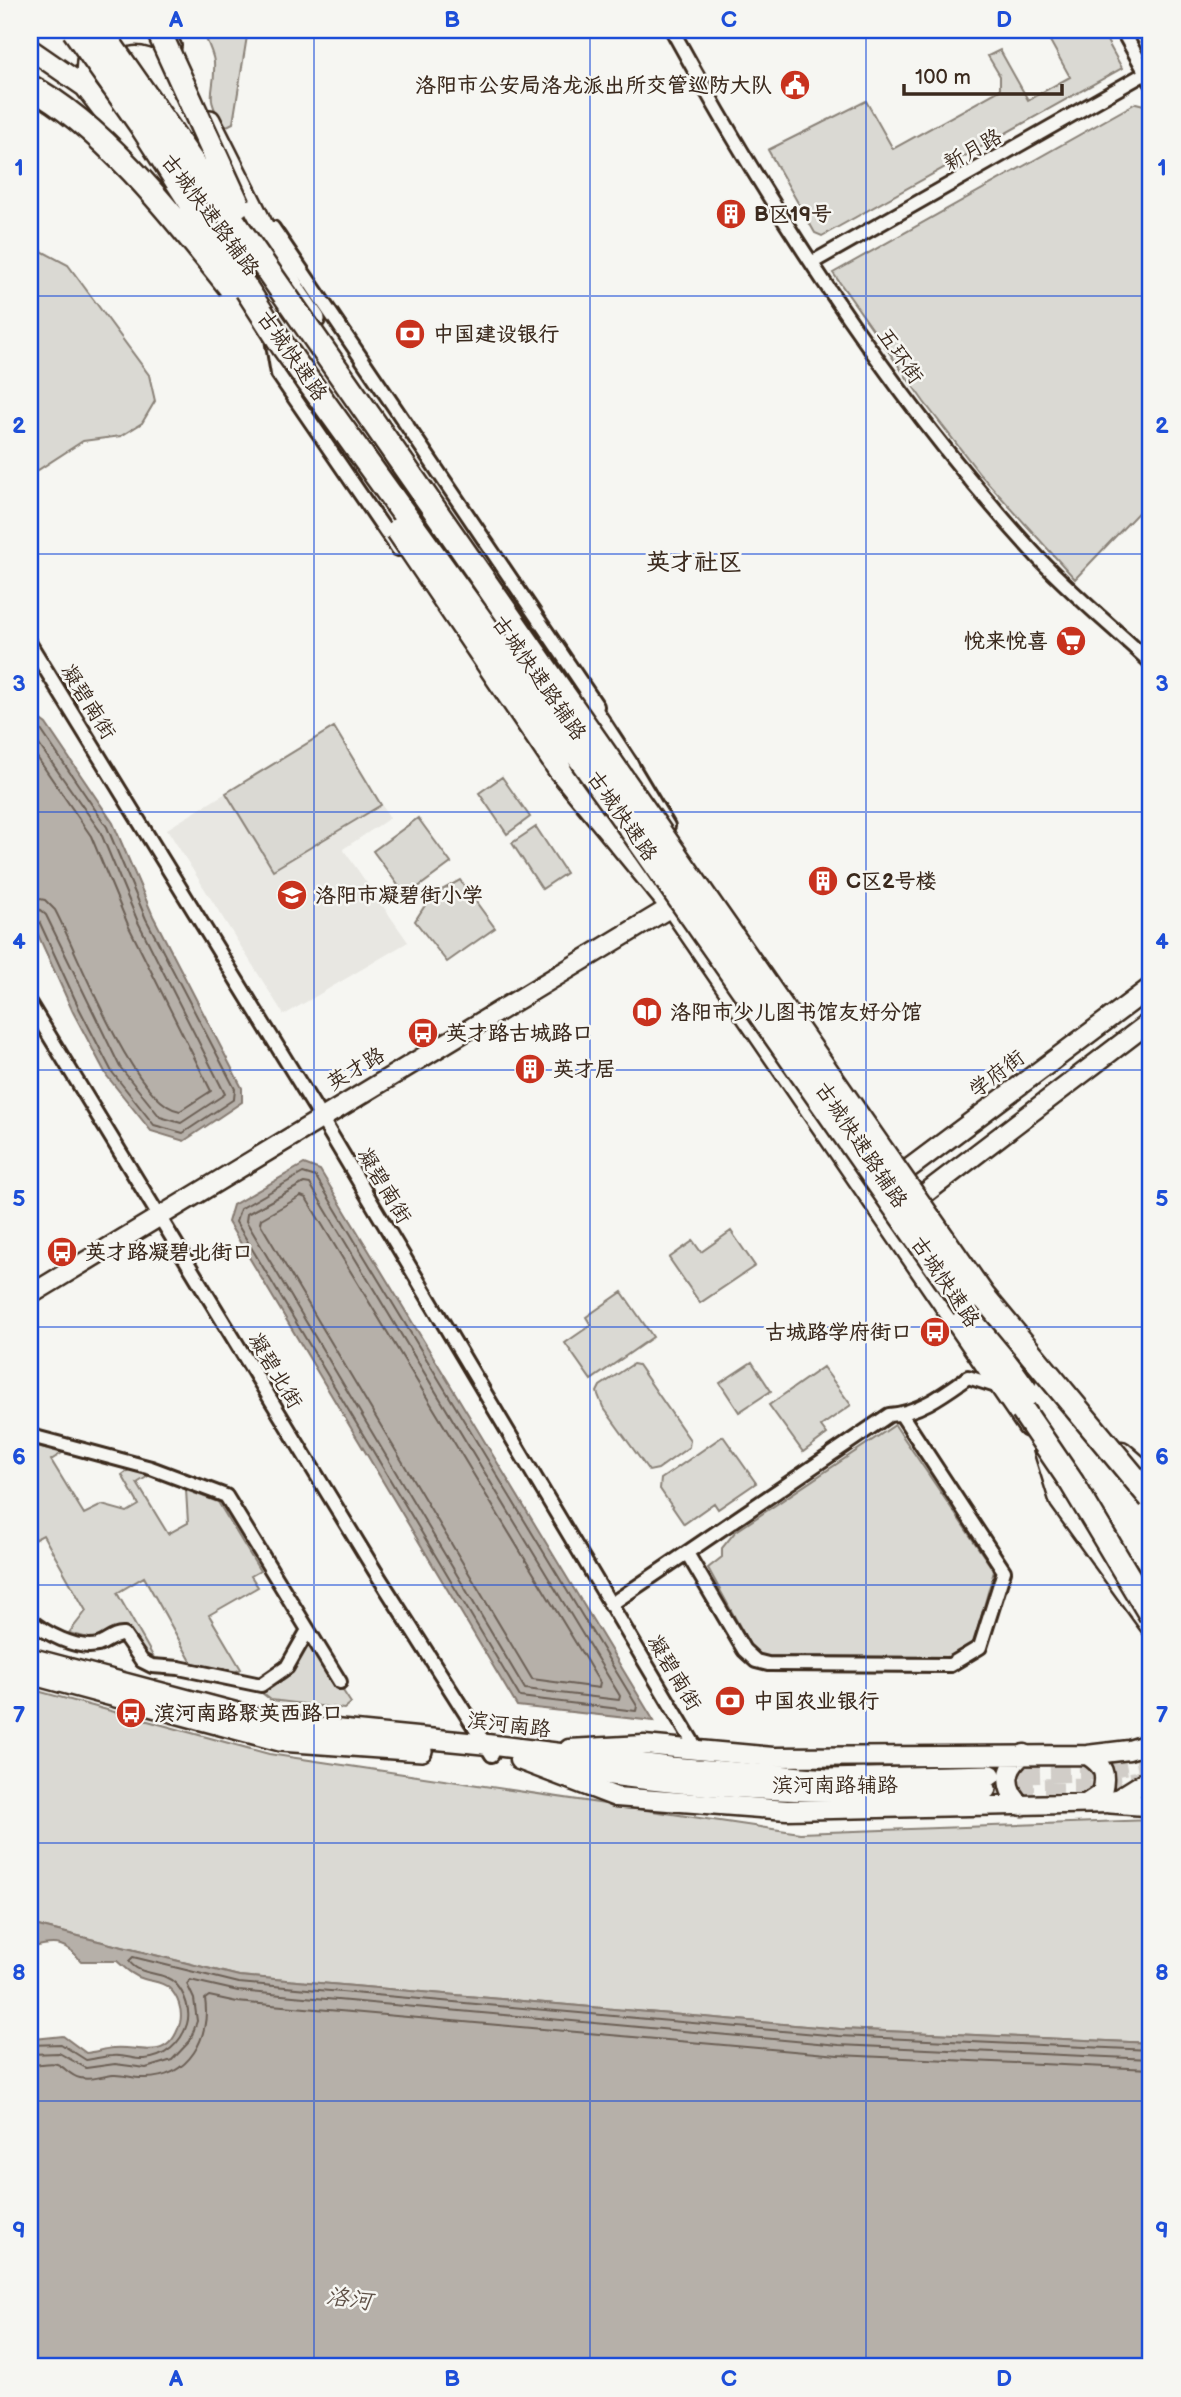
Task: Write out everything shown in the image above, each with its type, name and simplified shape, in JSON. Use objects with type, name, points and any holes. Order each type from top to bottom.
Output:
[{"type":"highway","points":[[56,30],[143,128]]},
{"type":"highway","name":"古城快速路","points":[[74,30],[143,128],[278,342],[974,1301],[1151,1497]]},
{"type":"highway","name":"古城快速路","points":[[100,30],[288,295],[762,982],[974,1301],[1023,1411],[1072,1483],[1151,1615]]},
{"type":"highway","points":[[158,30],[230,190],[288,295],[374,404],[585,703],[692,868]]},
{"type":"highway","points":[[30,87],[50,97],[123,162],[278,342],[342,449],[559,768],[668,902]]},
{"type":"highway","points":[[974,1301],[1151,1536]]},
{"type":"highway","points":[[974,1301],[1151,1564]]},
{"type":"main road","points":[[85,87],[87,61],[110,43],[129,36],[150,34],[171,39]]},
{"type":"main road","name":"古城快速路辅路","points":[[171,39],[297,293],[692,868],[1079,1414],[1151,1521]]},
{"type":"main road","name":"古城快速路辅路","points":[[30,49],[85,87],[278,342],[668,902],[999,1387],[1151,1598]]},
{"type":"main road","name":"英才路","points":[[30,1286],[156,1213],[668,902],[692,868]]},
{"type":"main road","name":"学府街","points":[[870,1198],[1151,987]]},
{"type":"main road","points":[[887,1224],[1151,1021]]},
{"type":"main road","name":"英才路","points":[[30,1295],[156,1213]]},
{"type":"main road","points":[[1079,1414],[1151,1476]]},
{"type":"main road","points":[[1044,1450],[1060,1501],[1151,1627]]},
{"type":"main road","name":"滨河南路","points":[[30,1658],[279,1724],[524,1755],[623,1779],[763,1791],[868,1794],[988,1782]]},
{"type":"main road","name":"滨河南路","points":[[30,1674],[280,1741],[488,1750]]},
{"type":"main road","name":"滨河南路辅路","points":[[524,1755],[644,1745],[773,1756],[1087,1755],[1129,1750],[1151,1743]]},
{"type":"main road","points":[[1022,1805],[1011,1796],[1007,1780],[1012,1764],[1024,1754]]},
{"type":"main road","name":"滨河南路辅路","points":[[524,1755],[616,1797],[787,1810],[1111,1803]]},
{"type":"main road","points":[[1087,1755],[1102,1765],[1106,1777],[1102,1793],[1087,1803]]},
{"type":"main road","points":[[1111,1803],[1151,1778]]},
{"type":"main road","points":[[1111,1803],[1151,1806]]},
{"type":"street","name":"五环街","points":[[671,30],[722,120],[813,262],[905,397],[1033,552],[1151,663]]},
{"type":"street","points":[[1122,30],[1150,75]]},
{"type":"street","name":"新月路","points":[[813,262],[1150,75]]},
{"type":"street","name":"凝碧南街","points":[[30,644],[319,1114],[698,1751]]},
{"type":"street","name":"凝碧北街","points":[[30,1004],[488,1750]]},
{"type":"street","points":[[610,1605],[888,1415],[901,1414],[932,1402],[968,1377],[999,1387]]},
{"type":"street","points":[[687,1552],[744,1650],[756,1661],[768,1664],[950,1665],[980,1647],[1004,1571],[901,1414]]},
{"type":"street","points":[[30,1440],[35,1437],[151,1468],[226,1496],[340,1682]]},
{"type":"street","points":[[30,1620],[44,1632],[93,1646],[118,1634],[124,1635],[142,1661],[152,1666],[188,1670],[261,1685],[287,1667],[308,1630]]},
{"type":"shaded area","points":[[202,30],[248,30],[233,123],[225,127],[212,100],[214,62]]},
{"type":"shaded area","points":[[1070,30],[1101,30],[1122,68],[822,236],[815,233],[768,150],[866,101],[893,149],[1000,90],[1000,76],[988,56],[1000,50],[1028,100],[1070,77],[1050,41]]},
{"type":"shaded area","points":[[1136,103],[1148,106],[1151,111],[1151,499],[1075,579],[980,474],[924,402],[833,273]]},
{"type":"shaded area","points":[[30,245],[68,265],[149,375],[155,401],[142,423],[121,436],[83,441],[35,472],[30,464]]},
{"type":"shaded area","name":"洛阳市凝碧街小学","points":[[334,727],[390,818],[343,849],[408,942],[284,1015],[167,829]]},
{"type":"shaded area","points":[[334,727],[381,805],[273,870],[226,793]]},
{"type":"shaded area","points":[[502,777],[530,817],[507,834],[479,793]]},
{"type":"shaded area","points":[[418,818],[451,863],[406,896],[373,851]]},
{"type":"shaded area","points":[[536,827],[566,873],[542,889],[512,843]]},
{"type":"shaded area","points":[[460,880],[495,928],[447,962],[415,921],[431,896]]},
{"type":"shaded area","points":[[731,1231],[755,1266],[700,1303],[669,1258],[693,1241],[701,1252]]},
{"type":"shaded area","points":[[622,1292],[653,1337],[591,1380],[565,1343],[591,1325],[586,1317]]},
{"type":"shaded area","points":[[752,1362],[771,1391],[739,1412],[720,1383]]},
{"type":"shaded area","points":[[633,1364],[638,1365],[690,1440],[689,1447],[658,1469],[649,1471],[603,1407],[597,1392],[600,1386]]},
{"type":"shaded area","points":[[823,1367],[851,1405],[821,1426],[827,1434],[803,1452],[769,1405]]},
{"type":"shaded area","points":[[895,1425],[994,1571],[974,1642],[949,1657],[761,1656],[751,1647],[708,1568],[722,1557],[722,1548],[735,1532]]},
{"type":"shaded area","points":[[723,1436],[756,1483],[718,1509],[714,1503],[684,1524],[660,1489],[661,1479]]},
{"type":"shaded area","points":[[34,1445],[62,1453],[51,1460],[84,1514],[102,1505],[127,1512],[139,1505],[122,1475],[129,1470],[150,1475],[137,1483],[168,1534],[188,1523],[186,1490],[218,1502],[260,1571],[251,1576],[258,1587],[209,1615],[241,1669],[235,1672],[192,1663],[144,1577],[117,1593],[154,1658],[144,1658],[125,1632],[96,1640],[69,1633],[86,1611],[43,1535],[30,1542],[30,1448]]},
{"type":"shaded area","points":[[310,1646],[315,1648],[351,1703],[344,1709],[271,1700],[262,1693],[289,1672],[304,1649]]},
{"type":"shaded area","points":[[30,1689],[269,1754],[800,1833],[1151,1820],[1151,2043],[840,2029],[239,1976],[30,1924]]},
{"type":"water","points":[[30,712],[46,724],[113,823],[153,916],[242,1088],[242,1102],[184,1141],[151,1131],[107,1076],[73,1012],[30,917]]},
{"type":"water","points":[[304,1164],[320,1170],[654,1721],[517,1706],[228,1222],[233,1205]]},
{"type":"water","name":"洛河","points":[[30,1924],[239,1976],[840,2029],[1151,2043],[1151,2367],[30,2367],[30,2037],[34,2039],[63,2036],[86,2053],[113,2048],[152,2050],[168,2044],[175,2036],[181,2014],[177,1999],[169,1988],[136,1976],[117,1961],[81,1961],[71,1950],[55,1944],[34,1947],[30,1944]]},
{"type":"tunnel","points":[[992,1775],[1085,1772],[1151,1761]]},
{"type":"tunnel","points":[[986,1789],[1086,1787],[1151,1779]]},
{"type":"place","name":"洛阳市公安局洛龙派出所交管巡防大队","points":[[795,85]]},
{"type":"place","name":"B区19号","points":[[731,214]]},
{"type":"place","name":"中国建设银行","points":[[410,334]]},
{"type":"place","name":"悦来悦喜","points":[[1071,641]]},
{"type":"place","name":"C区2号楼","points":[[823,881]]},
{"type":"place","name":"洛阳市凝碧街小学","points":[[292,895]]},
{"type":"place","name":"洛阳市少儿图书馆友好分馆","points":[[647,1012]]},
{"type":"place","name":"英才路古城路口","points":[[423,1033]]},
{"type":"place","name":"英才居","points":[[530,1069]]},
{"type":"place","name":"英才路凝碧北街口","points":[[62,1252]]},
{"type":"place","name":"古城路学府街口","points":[[935,1332]]},
{"type":"place","name":"中国农业银行","points":[[730,1701]]},
{"type":"place","name":"滨河南路聚英西路口","points":[[131,1713]]},
{"type":"district","name":"英才社区","points":[[694,562]]}]
